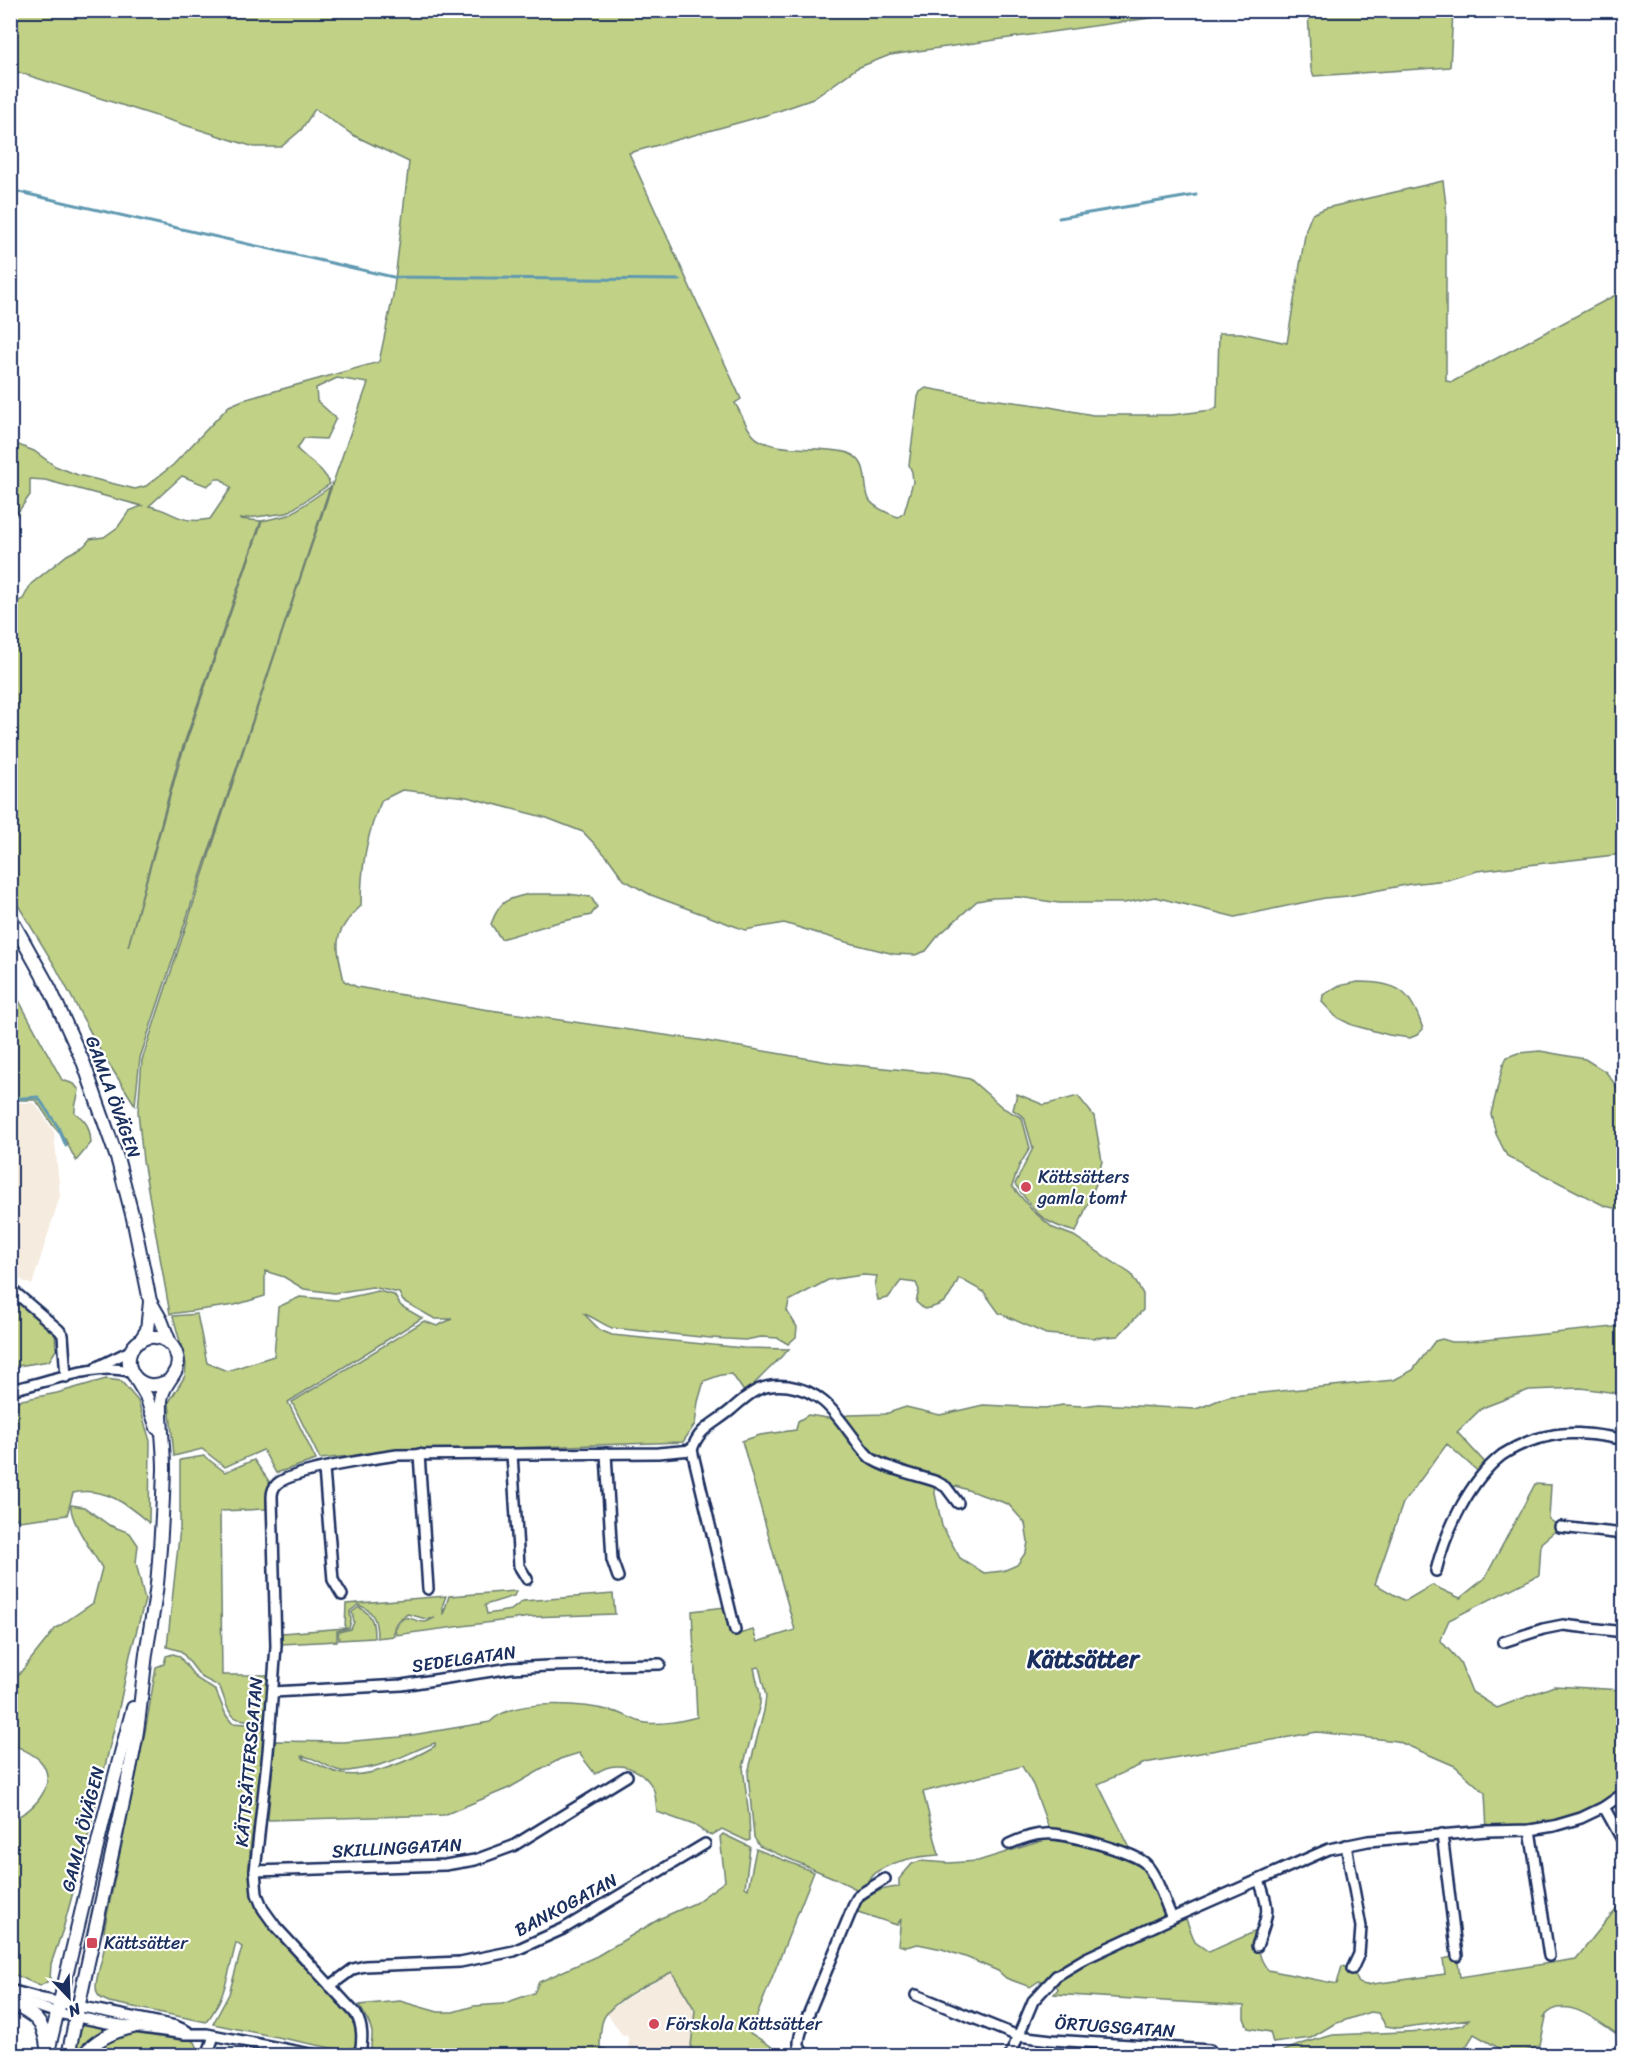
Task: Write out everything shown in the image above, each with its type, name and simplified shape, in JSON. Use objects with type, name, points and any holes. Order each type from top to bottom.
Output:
[{"type":"main road","name":"GAMLA ÖVÄGEN","points":[[10,917],[50,989],[84,1064],[118,1161],[133,1218],[150,1301],[147,1330],[136,1345],[129,1362],[146,1396],[163,1450]]},
{"type":"main road","name":"GAMLA ÖVÄGEN","points":[[68,2055],[134,1747],[158,1574],[164,1468],[161,1402],[166,1382],[175,1373],[178,1361],[161,1320],[150,1301]]},
{"type":"main road","points":[[136,1345],[146,1338],[158,1337],[170,1343]]},
{"type":"main road","points":[[134,1376],[148,1386],[166,1382]]},
{"type":"main road","name":"GAMLA ÖVÄGEN","points":[[47,2053],[104,1817],[145,1667]]},
{"type":"main road","points":[[10,2003],[38,2019],[46,2037],[47,2053]]},
{"type":"main road","points":[[82,2055],[102,2037],[133,2026]]},
{"type":"street","points":[[10,1287],[63,1335],[66,1377]]},
{"type":"street","points":[[93,1370],[136,1345]]},
{"type":"street","points":[[10,1390],[109,1368],[134,1376]]},
{"type":"street","points":[[735,1630],[692,1450],[696,1438],[706,1426],[717,1422],[741,1400],[759,1388],[779,1385],[811,1392],[823,1400],[871,1458],[937,1482],[946,1487],[957,1503]]},
{"type":"street","points":[[1436,1570],[1441,1547],[1458,1512],[1483,1476],[1502,1456],[1521,1445],[1550,1436],[1572,1433],[1623,1439]]},
{"type":"street","name":"KÄTTSÄTTERSGATAN","points":[[360,2055],[363,2035],[361,2023],[356,2014],[276,1927],[263,1909],[258,1894],[255,1871],[273,1692],[276,1631],[273,1490],[285,1479],[363,1459],[419,1454],[692,1450]]},
{"type":"street","points":[[606,1453],[612,1560],[618,1577]]},
{"type":"street","points":[[419,1454],[428,1589]]},
{"type":"street","points":[[512,1454],[519,1566],[527,1579]]},
{"type":"street","points":[[324,1469],[333,1580],[342,1595]]},
{"type":"street","points":[[1560,1527],[1623,1534]]},
{"type":"street","points":[[1503,1642],[1563,1625],[1623,1632]]},
{"type":"street","name":"SEDELGATAN","points":[[273,1692],[402,1685],[538,1666],[660,1664]]},
{"type":"street","name":"SKILLINGGATAN","points":[[255,1871],[445,1865],[475,1860],[521,1841],[627,1776]]},
{"type":"street","name":"ÖRTUGSGATAN","points":[[1010,2055],[1033,2001],[1056,1976],[1086,1958],[1329,1849],[1442,1834],[1530,1830],[1554,1826],[1581,1818],[1604,1807],[1623,1793]]},
{"type":"street","points":[[1604,1807],[1623,1843]]},
{"type":"street","points":[[1530,1830],[1549,1956]]},
{"type":"street","points":[[1009,1844],[1044,1834],[1056,1834],[1122,1851],[1141,1859],[1151,1871],[1172,1918]]},
{"type":"street","points":[[1442,1834],[1457,1956]]},
{"type":"street","name":"BANKOGATAN","points":[[330,1986],[353,1969],[365,1966],[460,1962],[514,1951],[563,1929],[705,1844]]},
{"type":"street","points":[[1346,1845],[1361,1927],[1359,1954],[1353,1969]]},
{"type":"street","points":[[807,2055],[800,2050],[798,2044],[801,2032],[855,1902],[859,1895],[885,1879]]},
{"type":"street","points":[[1257,1946],[1268,1912],[1268,1903],[1260,1880]]},
{"type":"street","points":[[10,1990],[59,2007],[133,2026],[214,2036],[289,2053],[321,2055]]},
{"type":"street","name":"ÖRTUGSGATAN","points":[[916,1995],[1018,2036],[1210,2050]]},
{"type":"street","points":[[10,1998],[59,2007]]},
{"type":"street","points":[[77,2012],[176,2026],[195,2034]]},
{"type":"street","points":[[207,2055],[214,2036]]},
{"type":"shaded area","points":[[11,1103],[35,1103],[54,1132],[60,1196],[32,1285],[23,1281],[11,1270]]},
{"type":"shaded area","name":"Förskola Kättsätter","points":[[672,1972],[695,2010],[690,2055],[626,2055],[629,2042],[627,2035],[623,2036],[607,2013],[622,2001]]},
{"type":"green space","points":[[11,11],[1199,11],[890,55],[857,68],[813,99],[770,114],[629,153],[741,399],[735,403],[750,432],[761,441],[783,447],[837,451],[855,457],[863,468],[870,501],[879,509],[898,517],[904,513],[913,482],[909,465],[918,397],[920,392],[926,388],[1093,415],[1172,415],[1212,410],[1217,407],[1219,333],[1241,333],[1287,343],[1306,229],[1312,214],[1326,208],[1443,181],[1446,205],[1446,381],[1452,382],[1623,291],[1623,854],[1477,871],[1447,880],[1325,898],[1235,917],[1155,897],[1124,903],[1059,903],[1019,897],[993,898],[977,901],[938,936],[926,951],[915,955],[894,954],[784,923],[745,930],[651,895],[624,880],[609,859],[583,832],[547,818],[467,797],[402,790],[382,800],[372,825],[363,865],[361,906],[345,924],[338,940],[344,981],[357,987],[483,1009],[706,1041],[834,1063],[944,1074],[970,1079],[1003,1108],[1022,1118],[1030,1148],[1019,1166],[1012,1186],[1032,1210],[1053,1228],[1074,1236],[1131,1274],[1143,1294],[1143,1310],[1118,1336],[1092,1338],[1046,1334],[999,1313],[984,1292],[959,1278],[953,1291],[943,1303],[924,1309],[916,1302],[919,1290],[916,1283],[901,1281],[888,1298],[878,1300],[875,1286],[877,1276],[863,1275],[828,1280],[789,1301],[787,1311],[797,1327],[796,1337],[788,1344],[778,1338],[761,1337],[745,1340],[711,1338],[612,1328],[584,1314],[600,1330],[612,1335],[743,1348],[789,1349],[745,1393],[732,1374],[704,1381],[695,1424],[683,1442],[453,1450],[420,1449],[320,1459],[292,1402],[424,1321],[437,1326],[452,1319],[435,1319],[403,1301],[399,1293],[372,1287],[334,1293],[304,1289],[284,1277],[265,1271],[265,1296],[235,1305],[170,1314],[143,1161],[138,1111],[142,1060],[281,636],[368,383],[337,378],[316,388],[317,401],[336,418],[326,439],[304,438],[297,449],[320,469],[330,484],[287,513],[239,519],[261,521],[178,761],[128,947],[180,760],[262,521],[289,515],[330,487],[140,1058],[135,1105],[100,1050],[55,966],[16,902],[11,887],[10,605],[23,599],[31,584],[67,555],[84,546],[90,539],[104,537],[118,527],[129,511],[142,506],[45,480],[30,479],[30,495],[11,522],[11,442],[34,451],[55,466],[78,475],[135,489],[146,486],[173,465],[229,406],[243,400],[379,362],[393,296],[409,162],[353,135],[315,109],[301,130],[281,147],[254,147],[11,70]],"holes":[[[182,476],[207,486],[216,479],[221,479],[231,488],[210,519],[184,519],[149,506]]]},
{"type":"green space","points":[[1308,11],[1453,11],[1450,67],[1314,76],[1311,69]]},
{"type":"green space","points":[[529,894],[568,894],[591,897],[597,907],[591,915],[501,939],[491,924],[501,905],[509,899]]},
{"type":"green space","points":[[1358,982],[1384,984],[1401,991],[1414,1006],[1423,1029],[1410,1038],[1352,1025],[1336,1017],[1322,1002],[1323,995],[1338,986]]},
{"type":"green space","points":[[10,984],[62,1080],[74,1084],[79,1090],[75,1113],[87,1125],[91,1143],[76,1161],[65,1139],[36,1100],[11,1100]]},
{"type":"green space","points":[[1540,1051],[1585,1059],[1606,1072],[1623,1095],[1623,1210],[1605,1206],[1507,1156],[1496,1134],[1491,1114],[1503,1065],[1507,1057],[1518,1053]]},
{"type":"green space","points":[[1017,1094],[1044,1105],[1078,1096],[1094,1116],[1102,1161],[1098,1179],[1076,1232],[1055,1225],[1040,1215],[1015,1184],[1033,1148],[1024,1117],[1013,1110]]},
{"type":"green space","points":[[11,1290],[41,1307],[55,1332],[56,1350],[49,1361],[11,1367]]},
{"type":"green space","points":[[378,1291],[394,1295],[401,1306],[422,1318],[288,1402],[316,1460],[276,1473],[263,1450],[225,1467],[202,1449],[174,1456],[169,1402],[185,1376],[186,1364],[173,1316],[197,1314],[207,1363],[227,1371],[274,1356],[278,1307],[300,1297],[337,1300]]},
{"type":"green space","points":[[1623,1326],[1623,1394],[1581,1388],[1529,1390],[1482,1408],[1457,1432],[1490,1468],[1483,1476],[1447,1444],[1403,1503],[1375,1584],[1405,1601],[1432,1585],[1460,1598],[1485,1578],[1535,1484],[1551,1485],[1549,1519],[1560,1527],[1541,1543],[1539,1575],[1449,1620],[1440,1640],[1460,1662],[1472,1692],[1497,1708],[1554,1686],[1623,1690],[1623,1793],[1554,1826],[1487,1831],[1485,1793],[1455,1766],[1397,1741],[1317,1732],[1145,1763],[1098,1784],[1134,1856],[1141,1859],[1172,1918],[1184,1914],[1195,1942],[1209,1952],[1263,1928],[1259,1950],[1261,1960],[1268,1970],[1337,1984],[1342,1966],[1352,1969],[1359,1983],[1366,1985],[1445,1974],[1443,1959],[1457,1956],[1460,1977],[1576,1959],[1623,1900],[1623,2038],[1584,2013],[1562,2007],[1544,2017],[1546,2017],[1540,2046],[1516,2055],[1511,2055],[1474,2034],[1461,2055],[1274,2055],[1333,2035],[1426,2031],[1463,2025],[1469,2019],[1398,2028],[1386,2026],[1378,2013],[1370,2012],[1334,2024],[1311,2038],[1273,2043],[1270,2032],[1248,2028],[1244,2018],[1244,2006],[1054,1994],[1058,1989],[1056,1984],[1039,1981],[1030,1987],[1006,1978],[998,1971],[968,1958],[942,1949],[918,1944],[906,1947],[898,1945],[901,1919],[897,1925],[855,1911],[863,1901],[885,1889],[899,1887],[899,1879],[912,1864],[920,1861],[949,1863],[978,1861],[1045,1840],[1048,1826],[1033,1785],[1022,1766],[923,1792],[939,1855],[900,1861],[885,1867],[858,1890],[759,1846],[754,1837],[748,1773],[766,1696],[759,1667],[754,1668],[760,1704],[743,1767],[749,1817],[750,1840],[747,1841],[722,1829],[712,1835],[694,1825],[657,1812],[653,1788],[642,1774],[619,1766],[602,1769],[595,1774],[579,1753],[560,1759],[509,1788],[444,1815],[269,1820],[268,1818],[275,1741],[343,1742],[400,1737],[490,1722],[501,1714],[532,1706],[569,1705],[603,1709],[646,1723],[666,1723],[697,1717],[692,1611],[725,1607],[732,1636],[753,1630],[757,1642],[795,1630],[742,1441],[760,1435],[796,1430],[798,1421],[808,1415],[828,1418],[885,1414],[906,1407],[940,1415],[983,1405],[1045,1408],[1098,1404],[1195,1409],[1231,1396],[1394,1380],[1413,1370],[1435,1341],[1442,1339],[1464,1342]],"holes":[[[956,1486],[1008,1504],[1025,1523],[1028,1542],[1026,1552],[1017,1565],[1003,1571],[984,1573],[960,1558],[942,1526],[934,1489]],[[435,1743],[435,1746],[415,1757],[365,1774],[343,1774],[304,1759],[302,1756],[336,1770],[348,1771],[380,1765]]]},
{"type":"green space","points":[[106,1379],[121,1381],[138,1401],[150,1441],[149,1523],[123,1503],[95,1492],[73,1493],[67,1515],[19,1521],[11,1513],[11,1402],[57,1393]]},
{"type":"green space","points":[[204,1456],[225,1472],[254,1460],[271,1484],[266,1499],[266,1509],[220,1511],[222,1675],[270,1675],[264,1721],[237,1719],[233,1716],[220,1687],[201,1677],[181,1651],[167,1647],[180,1528],[180,1460]]},
{"type":"green space","points":[[71,1505],[84,1507],[109,1525],[130,1533],[138,1545],[136,1563],[145,1600],[88,1837],[51,1964],[50,1980],[40,1986],[11,1973],[10,1820],[34,1805],[45,1789],[47,1781],[42,1763],[11,1743],[11,1688],[12,1683],[55,1629],[93,1603],[102,1568],[78,1528]]},
{"type":"green space","points":[[516,1591],[514,1596],[485,1605],[487,1614],[511,1610],[523,1601],[613,1594],[615,1614],[531,1617],[396,1635],[395,1629],[402,1619],[425,1622],[435,1618],[426,1619],[408,1614],[396,1623],[394,1629],[394,1636],[377,1638],[374,1618],[368,1610],[358,1605],[350,1611],[349,1628],[337,1631],[337,1641],[282,1644],[282,1633],[345,1628],[346,1604],[446,1596],[443,1615],[449,1596]]},
{"type":"green space","points":[[359,1607],[372,1620],[374,1638],[339,1640],[338,1632],[351,1629],[354,1622],[352,1612]]},
{"type":"green space","points":[[173,1654],[179,1656],[196,1678],[216,1691],[232,1723],[264,1725],[259,1790],[249,1861],[252,1892],[256,1906],[274,1933],[350,2017],[357,2029],[359,2041],[346,2051],[213,2024],[229,1994],[242,1947],[236,1943],[222,1994],[206,2022],[109,2002],[100,1998],[97,1993],[97,1980],[105,1938],[104,1930],[146,1727],[156,1667],[164,1664],[166,1656]]},
{"type":"green space","points":[[723,1834],[750,1847],[745,1887],[748,1889],[756,1849],[814,1872],[750,2033],[777,2050],[775,2055],[690,2055],[695,2010],[672,1972],[633,1992],[607,2013],[602,2023],[600,2037],[600,2048],[606,2049],[605,2055],[374,2056],[371,2050],[371,2028],[359,2005],[400,2001],[438,2012],[453,2012],[474,2006],[502,2004],[534,1993],[539,1982],[597,1956],[661,1918],[695,1903],[725,1881],[720,1837]]},
{"type":"green space","points":[[80,2023],[108,2030],[88,2041],[76,2055],[72,2056]]},
{"type":"green space","points":[[132,2033],[183,2037],[195,2042],[201,2055],[89,2056],[99,2043]]},
{"type":"waterway","points":[[10,190],[393,277],[680,280]]},
{"type":"waterway","points":[[1059,218],[1196,195]]},
{"type":"waterway","points":[[10,1099],[38,1097],[58,1127],[66,1146]]},
{"type":"place","name":"Kättsätters gamla tomt","points":[[1026,1187]]},
{"type":"place","name":"Kättsätter","points":[[92,1943]]},
{"type":"place","name":"Förskola Kättsätter","points":[[654,2024]]},
{"type":"district","name":"Kättsätter","points":[[1083,1659]]}]
